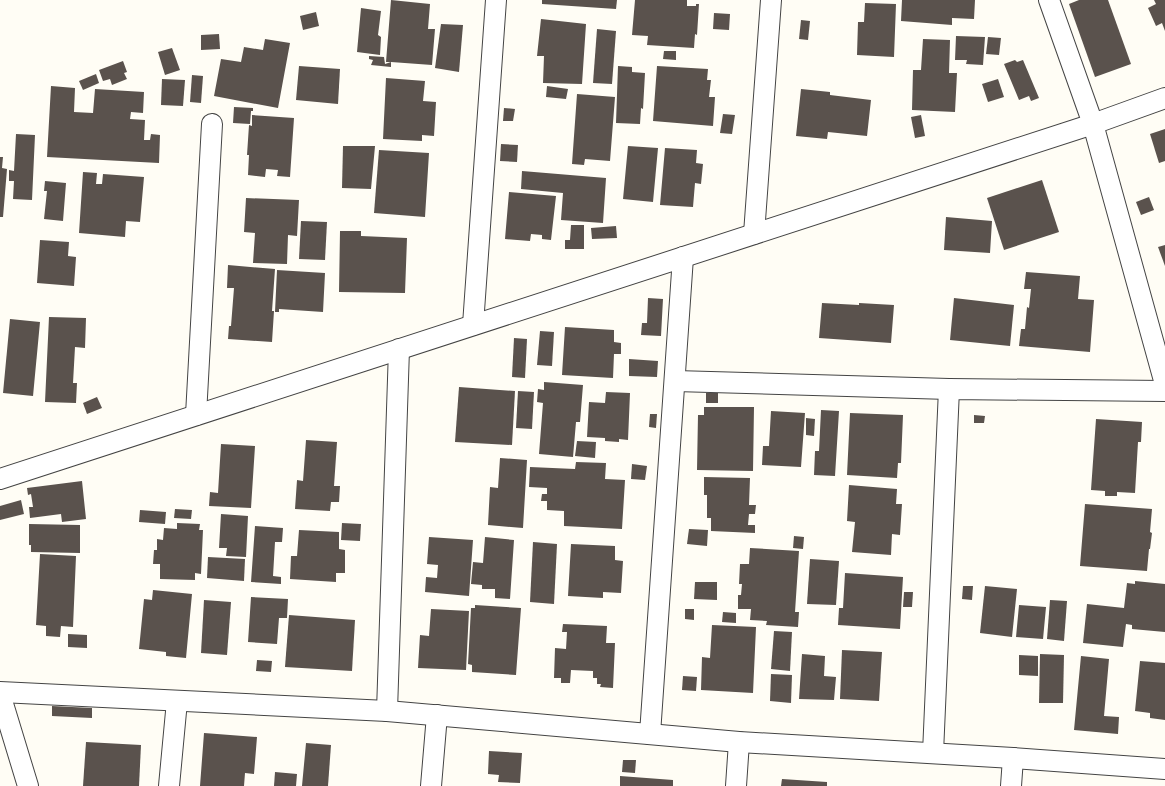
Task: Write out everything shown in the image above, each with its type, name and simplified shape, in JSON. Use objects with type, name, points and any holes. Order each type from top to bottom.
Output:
[{"type":"street","points":[[473,325],[496,0]]},
{"type":"street","points":[[754,234],[771,0]]},
{"type":"street","points":[[1048,0],[1093,124],[1165,384]]},
{"type":"street","points":[[0,479],[1093,124],[1165,98]]},
{"type":"street","points":[[196,415],[212,124]]},
{"type":"street","points":[[650,734],[683,257]]},
{"type":"street","points":[[387,711],[399,349]]},
{"type":"street","points":[[675,381],[949,389],[1165,391]]},
{"type":"street","points":[[933,753],[949,389]]},
{"type":"street","points":[[28,786],[0,693],[387,711],[739,742],[1013,758],[1165,769]]},
{"type":"street","points":[[169,786],[177,701]]},
{"type":"street","points":[[431,786],[437,715]]},
{"type":"street","points":[[736,786],[739,742]]},
{"type":"street","points":[[1011,786],[1013,758]]},
{"type":"building","points":[[391,0],[430,4],[428,29],[435,29],[432,65],[386,62]]},
{"type":"building","points":[[542,0],[617,0],[616,9],[542,4]]},
{"type":"building","points":[[635,0],[687,0],[687,6],[696,6],[696,4],[699,4],[697,35],[695,34],[694,48],[647,45],[648,36],[632,35]]},
{"type":"building","points":[[902,0],[975,0],[974,19],[952,18],[952,25],[901,21]]},
{"type":"building","points":[[1079,0],[1108,0],[1131,64],[1095,77],[1069,4]]},
{"type":"building","points":[[1154,0],[1165,0],[1165,31],[1162,23],[1156,26],[1148,8],[1156,4]]},
{"type":"building","points":[[865,3],[896,4],[894,57],[857,55],[858,22],[864,22]]},
{"type":"building","points":[[361,8],[381,11],[378,35],[381,37],[380,55],[357,52]]},
{"type":"building","points":[[316,12],[319,26],[303,30],[300,16]]},
{"type":"building","points":[[714,13],[730,14],[729,30],[713,29]]},
{"type":"building","points":[[541,19],[586,24],[582,84],[543,83],[544,56],[537,56]]},
{"type":"building","points":[[801,20],[810,21],[808,40],[799,39]]},
{"type":"building","points":[[441,24],[463,25],[459,72],[435,68]]},
{"type":"building","points":[[597,29],[616,31],[612,84],[593,83]]},
{"type":"building","points":[[219,34],[220,49],[201,50],[201,35]]},
{"type":"building","points":[[956,36],[985,37],[983,65],[966,64],[967,60],[955,60]]},
{"type":"building","points":[[988,37],[1001,38],[999,55],[986,54]]},
{"type":"building","points":[[265,39],[290,43],[278,108],[214,96],[221,59],[241,62],[244,47],[263,50]]},
{"type":"building","points":[[923,39],[950,40],[949,73],[957,73],[955,112],[912,110],[913,70],[921,70]]},
{"type":"building","points":[[172,48],[180,70],[165,75],[158,52]]},
{"type":"building","points":[[664,51],[676,51],[676,60],[663,59]]},
{"type":"building","points":[[369,56],[384,57],[385,64],[391,62],[391,67],[371,65],[373,60],[369,59]]},
{"type":"building","points":[[1015,60],[1017,62],[1023,60],[1039,98],[1031,101],[1029,96],[1019,100],[1004,64]]},
{"type":"building","points":[[123,61],[127,72],[124,73],[127,79],[112,85],[110,79],[103,81],[99,70]]},
{"type":"building","points":[[299,66],[340,69],[338,104],[296,100]]},
{"type":"building","points":[[618,66],[632,67],[632,72],[645,73],[643,109],[641,108],[640,124],[616,123]]},
{"type":"building","points":[[657,66],[708,69],[707,80],[711,80],[709,97],[715,97],[713,126],[653,121]]},
{"type":"building","points":[[96,74],[99,83],[83,90],[79,81]]},
{"type":"building","points":[[192,75],[203,76],[201,103],[190,102]]},
{"type":"building","points":[[386,78],[425,81],[423,101],[436,102],[434,136],[422,135],[422,141],[383,139]]},
{"type":"building","points":[[162,79],[185,80],[183,106],[161,105]]},
{"type":"building","points":[[998,79],[1004,97],[988,102],[982,84]]},
{"type":"building","points":[[51,86],[75,88],[74,112],[93,113],[95,89],[144,92],[143,113],[131,112],[130,119],[145,120],[144,140],[150,140],[151,134],[160,135],[159,163],[47,157]]},
{"type":"building","points":[[547,86],[568,89],[566,99],[546,97]]},
{"type":"building","points":[[801,89],[830,92],[830,95],[871,100],[867,136],[828,132],[827,139],[796,136]]},
{"type":"building","points":[[577,94],[615,97],[610,161],[585,159],[584,165],[572,164]]},
{"type":"building","points":[[234,107],[253,108],[253,111],[251,111],[250,124],[233,123]]},
{"type":"building","points":[[504,108],[515,109],[513,121],[503,121]]},
{"type":"building","points":[[723,114],[735,115],[732,134],[720,133]]},
{"type":"building","points":[[252,115],[294,118],[290,177],[277,176],[278,170],[266,169],[265,177],[248,175],[249,155],[247,155],[249,125],[252,126]]},
{"type":"building","points":[[921,115],[925,136],[915,138],[911,117]]},
{"type":"building","points":[[1165,129],[1165,161],[1159,163],[1150,134]]},
{"type":"building","points":[[16,134],[35,135],[32,200],[13,199],[14,181],[9,181],[9,170],[14,171]]},
{"type":"building","points":[[501,144],[518,145],[517,162],[500,161]]},
{"type":"building","points":[[343,146],[375,146],[371,189],[342,188]]},
{"type":"building","points":[[628,146],[658,148],[653,202],[623,199]]},
{"type":"building","points":[[665,148],[697,150],[696,163],[703,164],[701,184],[695,183],[693,207],[660,205]]},
{"type":"building","points":[[379,150],[429,153],[425,217],[374,213]]},
{"type":"building","points":[[0,157],[3,157],[2,168],[7,169],[3,217],[0,217]]},
{"type":"building","points":[[522,171],[606,178],[603,223],[561,220],[563,193],[521,189]]},
{"type":"building","points":[[83,172],[97,173],[96,184],[102,184],[103,174],[144,177],[140,222],[126,221],[125,237],[79,233]]},
{"type":"building","points":[[1042,180],[1059,232],[1004,250],[987,198]]},
{"type":"building","points":[[45,181],[66,183],[63,221],[44,219],[47,191],[44,191]]},
{"type":"building","points":[[509,192],[556,196],[551,240],[542,239],[542,235],[531,234],[530,241],[505,239]]},
{"type":"building","points":[[1149,197],[1154,210],[1141,215],[1136,202]]},
{"type":"building","points":[[246,198],[299,200],[297,236],[288,235],[287,264],[253,263],[255,233],[244,232]]},
{"type":"building","points":[[946,217],[992,221],[990,253],[944,250]]},
{"type":"building","points":[[301,221],[327,222],[325,260],[299,259]]},
{"type":"building","points":[[571,225],[584,225],[584,249],[565,249],[565,240],[570,240]]},
{"type":"building","points":[[616,226],[617,238],[592,239],[591,228]]},
{"type":"building","points":[[340,231],[361,231],[361,236],[407,238],[405,293],[339,292]]},
{"type":"building","points":[[40,240],[69,242],[68,256],[76,257],[74,286],[37,283]]},
{"type":"building","points":[[1165,245],[1165,266],[1158,247]]},
{"type":"building","points":[[228,265],[275,269],[272,311],[274,311],[272,342],[228,339],[229,326],[231,326],[234,288],[227,288]]},
{"type":"building","points":[[277,270],[325,273],[323,312],[279,309],[279,312],[275,312]]},
{"type":"building","points":[[1026,272],[1080,276],[1078,299],[1094,300],[1090,352],[1019,346],[1021,329],[1025,329],[1027,307],[1029,308],[1031,289],[1024,289]]},
{"type":"building","points":[[648,298],[663,299],[661,336],[641,335],[642,323],[647,323]]},
{"type":"building","points":[[954,298],[1014,305],[1010,346],[950,340]]},
{"type":"building","points":[[822,303],[894,305],[891,343],[819,338]]},
{"type":"building","points":[[49,317],[86,318],[85,348],[75,347],[73,383],[77,383],[76,403],[45,402]]},
{"type":"building","points":[[10,319],[40,322],[33,396],[3,393]]},
{"type":"building","points":[[565,327],[614,330],[614,342],[621,343],[621,354],[614,354],[613,378],[562,375]]},
{"type":"building","points":[[540,331],[554,332],[552,366],[537,365]]},
{"type":"building","points":[[514,338],[527,339],[525,378],[512,377]]},
{"type":"building","points":[[629,359],[658,361],[657,377],[629,376]]},
{"type":"building","points":[[544,382],[583,385],[580,422],[576,422],[573,457],[539,454],[543,403],[537,402],[538,389],[544,390]]},
{"type":"building","points":[[459,387],[515,391],[512,445],[455,442]]},
{"type":"building","points":[[518,391],[534,392],[532,429],[516,428]]},
{"type":"building","points":[[606,392],[630,393],[628,440],[619,439],[619,442],[605,441],[605,438],[587,437],[589,402],[605,403]]},
{"type":"building","points":[[706,393],[718,393],[718,403],[706,403]]},
{"type":"building","points":[[97,397],[102,408],[87,414],[83,403]]},
{"type":"building","points":[[704,407],[754,407],[753,471],[697,470],[698,415],[704,415]]},
{"type":"building","points":[[821,410],[839,411],[835,476],[814,475],[815,451],[819,451]]},
{"type":"building","points":[[771,411],[805,413],[801,467],[762,465],[763,446],[769,446]]},
{"type":"building","points":[[850,413],[903,415],[901,463],[898,463],[897,478],[847,475]]},
{"type":"building","points":[[650,414],[657,414],[656,428],[649,427]]},
{"type":"building","points":[[974,415],[985,416],[984,423],[974,423]]},
{"type":"building","points":[[806,418],[815,419],[814,436],[806,435]]},
{"type":"building","points":[[1096,419],[1142,422],[1141,442],[1138,442],[1135,493],[1117,492],[1117,496],[1105,496],[1105,491],[1091,490]]},
{"type":"building","points":[[306,440],[337,442],[334,486],[340,486],[339,502],[331,502],[330,511],[295,509],[297,480],[303,481]]},
{"type":"building","points":[[577,441],[596,442],[595,458],[575,456]]},
{"type":"building","points":[[221,444],[255,446],[251,508],[209,506],[210,492],[218,493]]},
{"type":"building","points":[[500,458],[527,460],[523,528],[488,525],[490,487],[498,488]]},
{"type":"building","points":[[576,462],[606,463],[605,479],[625,480],[622,529],[564,526],[564,511],[547,510],[547,501],[541,501],[542,494],[547,494],[547,488],[529,487],[530,467],[575,469]]},
{"type":"building","points":[[632,464],[647,466],[645,480],[631,479]]},
{"type":"building","points":[[704,477],[750,478],[749,505],[756,505],[755,514],[749,514],[748,525],[755,525],[755,533],[711,531],[711,518],[707,518],[707,495],[704,495]]},
{"type":"building","points":[[82,481],[86,519],[62,522],[61,514],[30,518],[29,507],[33,507],[31,494],[28,495],[27,488]]},
{"type":"building","points":[[849,485],[897,489],[896,504],[902,504],[900,535],[892,534],[891,555],[852,552],[855,522],[847,521]]},
{"type":"building","points":[[21,500],[24,514],[0,520],[0,506]]},
{"type":"building","points":[[1085,504],[1152,509],[1150,532],[1152,533],[1147,571],[1080,566]]},
{"type":"building","points":[[175,509],[192,510],[191,519],[174,518]]},
{"type":"building","points":[[140,510],[166,512],[165,524],[139,522]]},
{"type":"building","points":[[221,514],[248,516],[246,557],[226,556],[227,548],[219,548]]},
{"type":"building","points":[[177,523],[200,524],[199,530],[203,530],[201,574],[195,573],[195,580],[160,579],[160,564],[153,564],[154,550],[157,550],[157,539],[163,540],[164,528],[177,529]]},
{"type":"building","points":[[342,523],[361,524],[360,541],[341,540]]},
{"type":"building","points":[[29,524],[80,525],[80,553],[31,552],[31,545],[29,545]]},
{"type":"building","points":[[255,526],[283,528],[282,542],[275,542],[273,576],[281,577],[281,584],[251,582]]},
{"type":"building","points":[[689,529],[708,530],[707,546],[687,544]]},
{"type":"building","points":[[299,530],[339,532],[339,549],[345,550],[345,573],[336,573],[336,582],[290,579],[291,556],[297,556]]},
{"type":"building","points":[[794,536],[804,537],[803,549],[793,548]]},
{"type":"building","points":[[429,537],[473,540],[469,596],[425,592],[426,577],[437,578],[438,565],[427,564]]},
{"type":"building","points":[[485,537],[514,540],[510,599],[495,598],[495,589],[482,589],[482,585],[471,584],[473,562],[483,563]]},
{"type":"building","points":[[533,542],[557,544],[554,604],[530,602]]},
{"type":"building","points":[[571,544],[615,546],[615,560],[623,561],[621,593],[603,592],[603,598],[568,596]]},
{"type":"building","points":[[750,548],[799,551],[795,612],[799,612],[798,627],[766,625],[767,621],[750,620],[751,609],[738,609],[738,595],[741,595],[742,584],[739,584],[740,564],[749,564]]},
{"type":"building","points":[[40,554],[76,556],[73,627],[61,626],[60,637],[46,636],[46,626],[36,625]]},
{"type":"building","points":[[208,557],[245,559],[244,581],[207,578]]},
{"type":"building","points":[[810,559],[839,561],[836,605],[807,604]]},
{"type":"building","points":[[845,573],[903,577],[900,629],[838,625],[839,608],[843,608]]},
{"type":"building","points":[[1135,581],[1165,584],[1165,632],[1132,629],[1132,625],[1126,624],[1123,647],[1083,643],[1087,604],[1124,608],[1127,583],[1135,584]]},
{"type":"building","points":[[695,582],[717,582],[717,600],[694,599]]},
{"type":"building","points":[[963,586],[973,586],[972,600],[962,599]]},
{"type":"building","points":[[985,586],[1017,589],[1012,637],[980,633]]},
{"type":"building","points":[[153,590],[192,594],[186,658],[166,656],[166,652],[139,649],[144,599],[152,600]]},
{"type":"building","points":[[904,592],[913,592],[912,607],[903,607]]},
{"type":"building","points":[[251,597],[288,599],[287,618],[279,618],[277,644],[248,642]]},
{"type":"building","points":[[204,600],[231,602],[227,655],[201,653]]},
{"type":"building","points":[[1050,600],[1067,601],[1064,641],[1047,639]]},
{"type":"building","points":[[475,605],[521,608],[516,675],[472,672],[472,665],[468,664],[471,608],[475,608]]},
{"type":"building","points":[[1019,605],[1046,607],[1043,639],[1016,637]]},
{"type":"building","points":[[431,609],[469,611],[466,670],[418,668],[420,635],[429,636]]},
{"type":"building","points":[[685,609],[694,609],[694,620],[685,619]]},
{"type":"building","points":[[723,612],[736,613],[736,623],[722,622]]},
{"type":"building","points":[[289,615],[355,620],[352,671],[285,667]]},
{"type":"building","points":[[563,624],[607,626],[606,643],[615,643],[613,688],[600,687],[601,684],[597,684],[597,678],[593,678],[593,671],[571,670],[570,683],[561,683],[561,678],[554,678],[555,648],[566,649],[567,632],[562,632]]},
{"type":"building","points":[[712,625],[756,627],[753,693],[701,690],[702,657],[710,658]]},
{"type":"building","points":[[774,631],[792,632],[790,671],[771,669]]},
{"type":"building","points":[[68,634],[87,635],[87,648],[68,647]]},
{"type":"building","points":[[842,650],[882,652],[879,701],[840,699]]},
{"type":"building","points":[[802,654],[825,656],[824,676],[836,677],[834,700],[799,699]]},
{"type":"building","points":[[1040,654],[1064,655],[1063,703],[1039,703]]},
{"type":"building","points":[[1019,655],[1038,656],[1038,676],[1019,675]]},
{"type":"building","points":[[1081,656],[1109,659],[1104,716],[1119,717],[1118,734],[1074,730]]},
{"type":"building","points":[[257,660],[272,661],[271,672],[256,671]]},
{"type":"building","points":[[1140,661],[1165,663],[1165,720],[1150,718],[1150,713],[1135,711]]},
{"type":"building","points":[[771,674],[792,675],[791,703],[770,701]]},
{"type":"building","points":[[683,676],[697,677],[696,691],[682,690]]},
{"type":"building","points":[[52,706],[92,708],[92,718],[52,716]]},
{"type":"building","points":[[204,733],[257,737],[254,774],[245,773],[244,786],[200,786]]},
{"type":"building","points":[[86,742],[141,745],[139,786],[83,786]]},
{"type":"building","points":[[306,743],[331,745],[328,786],[302,786]]},
{"type":"building","points":[[489,751],[522,753],[520,783],[498,782],[499,775],[488,774]]},
{"type":"building","points":[[623,760],[636,760],[635,773],[622,772]]},
{"type":"building","points":[[275,772],[297,774],[296,786],[274,786]]},
{"type":"building","points":[[620,776],[673,780],[673,786],[620,786]]},
{"type":"building","points":[[782,779],[827,782],[827,786],[781,786]]}]
